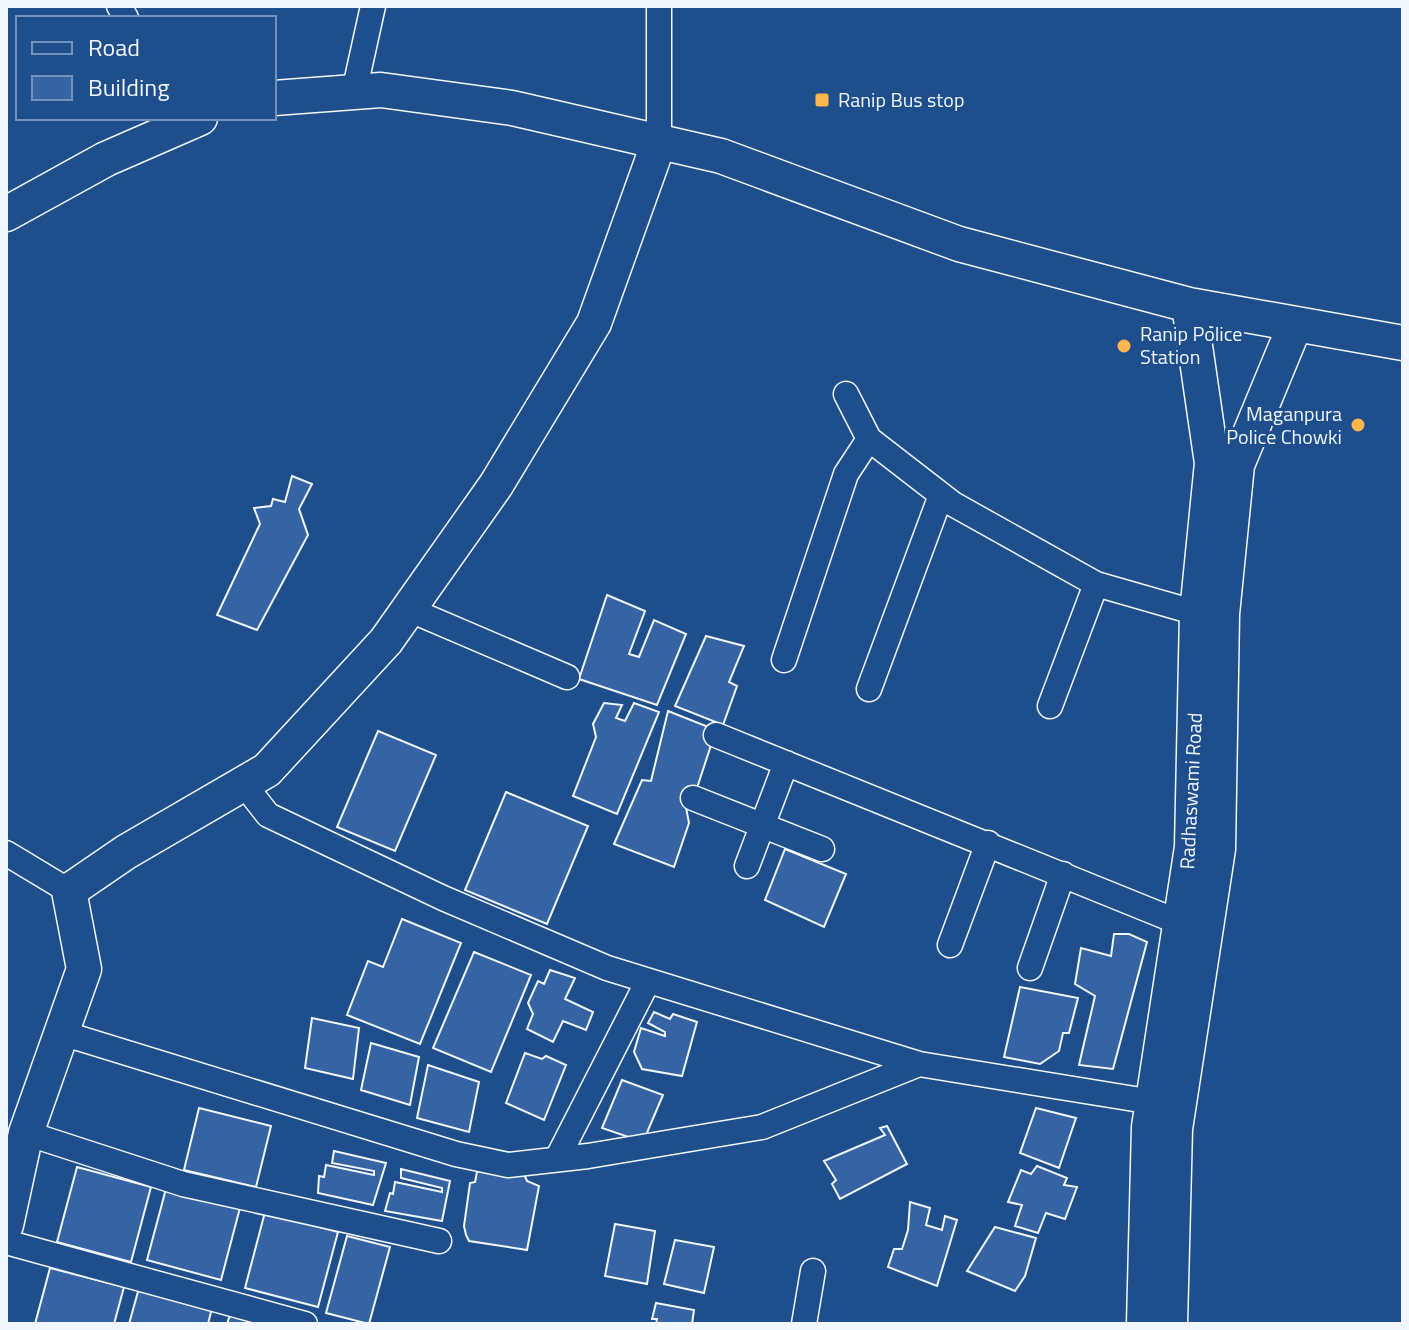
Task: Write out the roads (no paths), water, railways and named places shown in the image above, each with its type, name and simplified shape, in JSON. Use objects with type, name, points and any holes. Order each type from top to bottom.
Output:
[{"type":"street","points":[[354,92],[373,6]]},
{"type":"street","points":[[69,891],[126,852],[267,770],[386,641],[496,485],[594,323],[659,142],[659,6]]},
{"type":"street","points":[[276,98],[381,90],[512,108],[721,156],[959,244],[1189,305],[1403,343]]},
{"type":"street","points":[[6,214],[106,159],[191,120]]},
{"type":"street","name":"Radhaswami Road","points":[[1144,1324],[1149,1127],[1192,847],[1197,613],[1212,463],[1189,305]]},
{"type":"street","name":"Radhaswami Road","points":[[1170,1324],[1175,1129],[1218,849],[1222,614],[1237,465],[1295,325]]},
{"type":"street","points":[[846,394],[869,439],[941,495],[1096,584],[1197,613]]},
{"type":"street","points":[[784,660],[846,474],[869,439]]},
{"type":"street","points":[[869,689],[941,495]]},
{"type":"street","points":[[1050,706],[1096,584]]},
{"type":"street","points":[[408,609],[567,677]]},
{"type":"street","points":[[716,735],[1181,923]]},
{"type":"street","points":[[747,866],[786,763]]},
{"type":"street","points":[[243,783],[268,815],[443,898],[607,968],[919,1064],[1153,1102]]},
{"type":"street","points":[[693,798],[822,849]]},
{"type":"street","points":[[950,945],[988,843]]},
{"type":"street","points":[[6,853],[69,891],[84,969],[26,1133],[6,1225]]},
{"type":"street","points":[[1030,968],[1063,874]]},
{"type":"street","points":[[557,1159],[648,981]]},
{"type":"street","points":[[62,1033],[456,1154],[508,1165],[762,1127],[919,1064]]},
{"type":"street","points":[[26,1133],[183,1184],[439,1241]]},
{"type":"street","points":[[6,1242],[305,1324]]},
{"type":"street","points":[[804,1324],[813,1271]]},
{"type":"place","name":"Ranip Bus stop","points":[[822,100]]},
{"type":"place","name":"Ranip Police Station","points":[[1124,346]]},
{"type":"place","name":"Maganpura Police Chowki","points":[[1358,425]]}]
